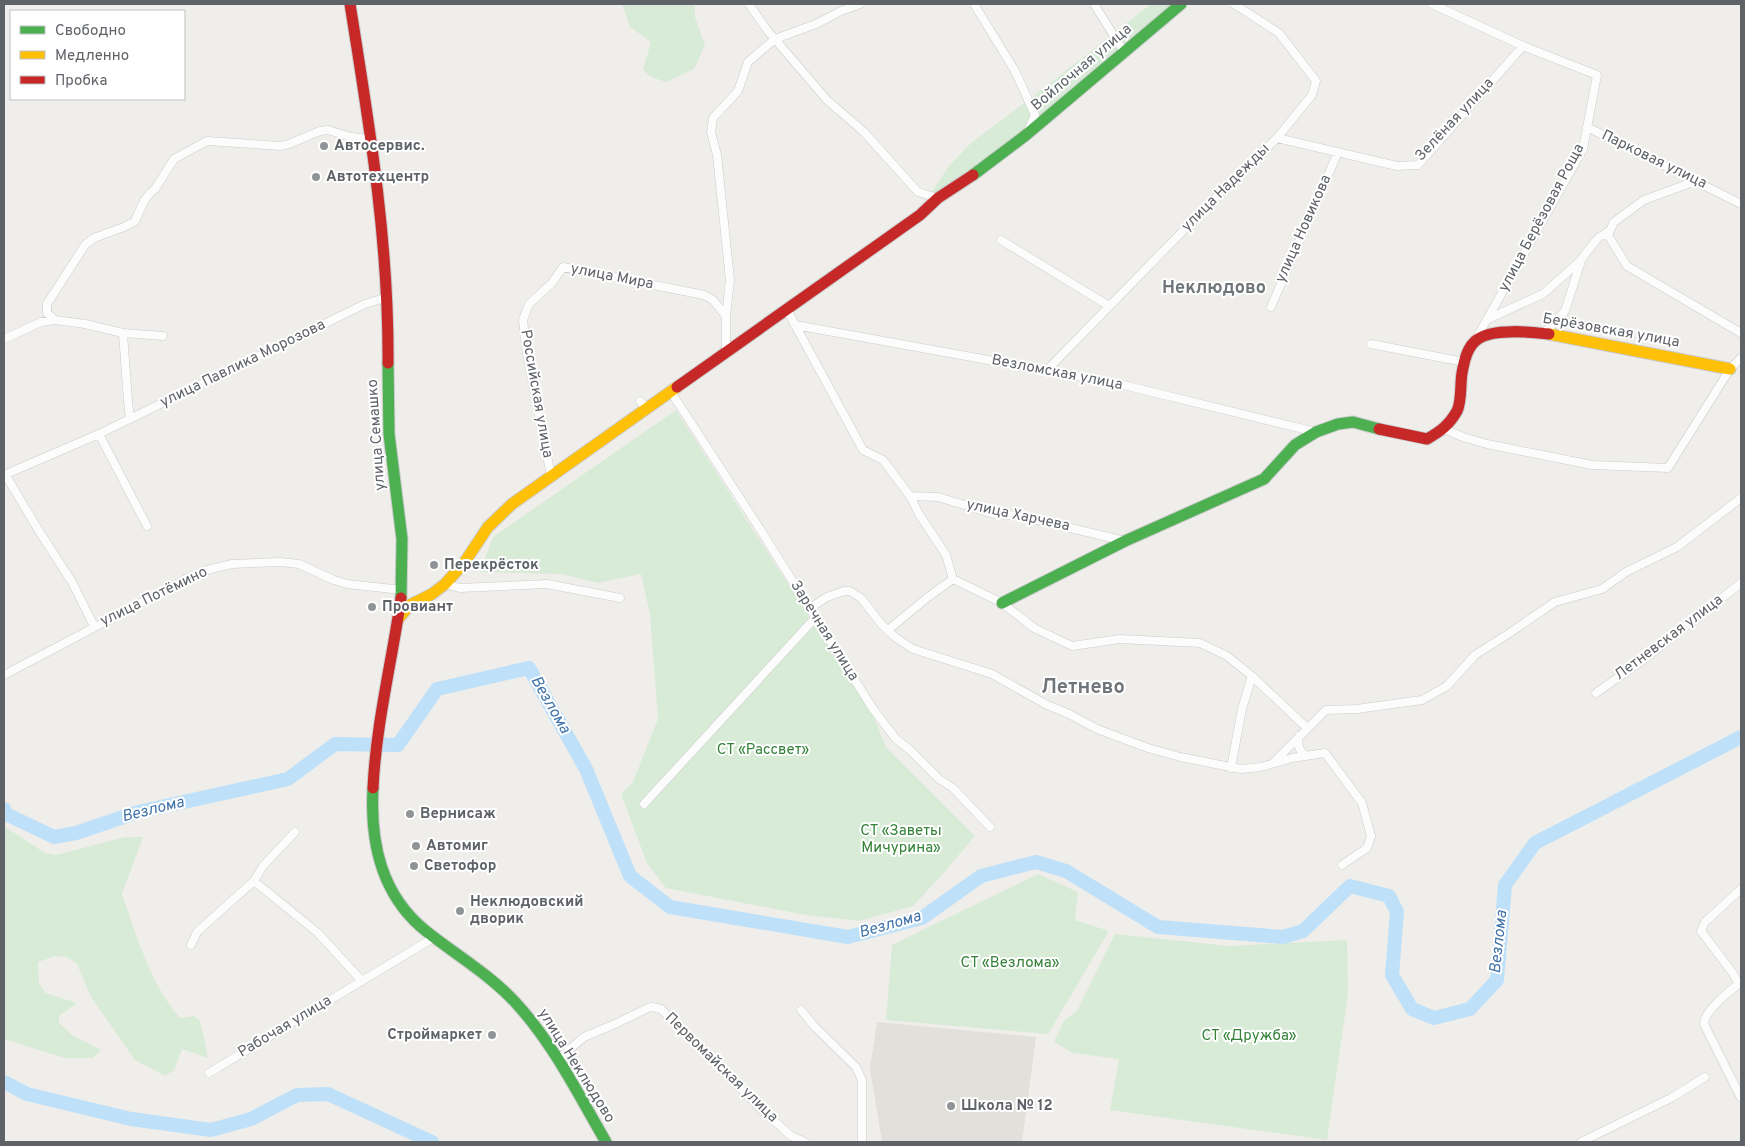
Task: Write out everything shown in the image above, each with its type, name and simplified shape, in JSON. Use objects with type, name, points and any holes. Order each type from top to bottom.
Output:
[{"type":"street","name":"улица Семашко","points":[[350,4],[384,244],[388,297],[388,416],[403,555],[399,618],[374,768]]},
{"type":"street","points":[[749,4],[775,39],[827,100],[864,132],[918,192],[938,198]]},
{"type":"street","points":[[726,353],[726,316],[730,280],[717,155],[711,126],[713,118],[738,91],[748,62],[775,39],[816,24],[860,4]]},
{"type":"street","points":[[974,4],[1015,70],[1035,115],[1026,136]]},
{"type":"street","points":[[1094,4],[1124,52]]},
{"type":"street","name":"Войлочная улица","points":[[399,618],[410,605],[432,594],[445,584],[464,563],[498,515],[643,405],[671,392],[920,215],[938,198],[980,171],[1026,136],[1181,4]]},
{"type":"street","name":"улица Надежды","points":[[1046,370],[1277,138],[1312,96],[1316,82],[1279,33],[1234,4]]},
{"type":"street","points":[[1432,4],[1522,46]]},
{"type":"street","name":"Зелёная улица","points":[[1277,138],[1398,166],[1418,165],[1522,46]]},
{"type":"street","name":"улица Берёзовая Роща","points":[[1473,345],[1583,149],[1597,75],[1522,46]]},
{"type":"street","name":"Парковая улица","points":[[1587,127],[1741,204]]},
{"type":"street","points":[[41,322],[50,297],[85,244],[94,238],[135,221],[144,201],[174,159],[207,141],[280,146],[320,131],[328,130],[351,137],[370,139]]},
{"type":"street","name":"улица Новикова","points":[[1270,306],[1338,152]]},
{"type":"street","points":[[1696,181],[1644,200],[1614,222],[1608,235],[1627,266],[1741,332]]},
{"type":"street","points":[[1488,319],[1543,294],[1582,259],[1598,238],[1610,230]]},
{"type":"street","points":[[1001,240],[1109,306]]},
{"type":"street","points":[[1544,333],[1564,311],[1582,259]]},
{"type":"street","name":"улица Мира","points":[[563,267],[704,295],[713,300],[726,316]]},
{"type":"street","name":"Российская улица","points":[[551,476],[527,354],[523,320],[525,310],[529,304],[552,283],[563,267]]},
{"type":"street","name":"улица Павлика Морозова","points":[[4,474],[99,434],[366,304],[388,297]]},
{"type":"street","points":[[46,309],[55,320]]},
{"type":"street","points":[[787,310],[863,450],[883,460],[910,496],[919,514],[946,555],[953,579],[1002,603],[1034,628],[1072,646],[1120,640],[1200,643],[1227,656],[1252,676],[1307,728]]},
{"type":"street","points":[[4,339],[41,322],[55,320],[85,324],[123,333],[163,336]]},
{"type":"street","name":"Везломская улица","points":[[795,325],[1115,383],[1316,432]]},
{"type":"street","points":[[123,333],[130,419]]},
{"type":"street","name":"Берёзовская улица","points":[[1473,345],[1477,339],[1495,333],[1544,333],[1730,369]]},
{"type":"street","points":[[1371,344],[1464,362]]},
{"type":"street","points":[[1002,603],[1125,541],[1264,478],[1295,445],[1316,432],[1338,424],[1353,422],[1427,439],[1444,430],[1458,409],[1464,362],[1467,352],[1473,345]]},
{"type":"street","points":[[1444,430],[1487,444],[1592,465],[1668,468],[1730,369],[1741,358]]},
{"type":"street","name":"Заречная улица","points":[[671,392],[873,709],[896,739],[910,749],[940,779],[953,788],[990,827]]},
{"type":"street","points":[[99,434],[147,526]]},
{"type":"street","points":[[4,474],[72,582],[94,626]]},
{"type":"street","name":"улица Харчева","points":[[910,496],[938,497],[994,514],[1020,516],[1125,541]]},
{"type":"street","points":[[1272,764],[1326,710],[1357,709],[1422,700],[1447,686],[1475,655],[1554,602],[1602,589],[1626,572],[1677,547],[1741,498]]},
{"type":"street","name":"улица Потёмино","points":[[4,675],[186,579],[207,570],[232,564],[280,562],[299,564],[347,584],[402,590]]},
{"type":"street","points":[[888,630],[953,579]]},
{"type":"street","name":"Летневская улица","points":[[1596,693],[1643,660],[1741,583]]},
{"type":"street","points":[[445,584],[460,588],[547,584],[620,598]]},
{"type":"street","points":[[402,590],[417,601]]},
{"type":"street","points":[[810,608],[827,597],[844,591],[850,591],[861,598],[888,630],[913,649],[992,674],[1047,705],[1127,742],[1180,757],[1231,768],[1253,768],[1325,753],[1362,803],[1371,836],[1366,848],[1342,864]]},
{"type":"street","points":[[644,804],[815,618]]},
{"type":"street","points":[[1231,768],[1242,709],[1252,676]]},
{"type":"street","points":[[1299,736],[1299,749],[1305,756]]},
{"type":"street","name":"улица Неклюдово","points":[[374,768],[373,798],[376,839],[387,882],[400,906],[417,925],[481,971],[517,1004],[541,1034],[606,1142]]},
{"type":"street","points":[[191,945],[197,932],[254,881],[263,866],[295,832]]},
{"type":"street","points":[[254,881],[318,933],[362,981]]},
{"type":"street","points":[[1741,889],[1705,922],[1701,932],[1740,983],[1710,1011],[1704,1020],[1704,1024],[1741,1098]]},
{"type":"street","name":"Рабочая улица","points":[[209,1073],[434,938]]},
{"type":"street","name":"Первомайская улица","points":[[557,1060],[584,1037],[652,1007],[661,1010],[762,1110],[792,1136],[806,1142]]},
{"type":"street","points":[[801,1010],[811,1023],[856,1067],[862,1080],[862,1142]]},
{"type":"street","points":[[1581,1142],[1671,1098],[1704,1077]]},
{"type":"shaded area","name":"Школа № 12","points":[[877,1022],[1036,1037],[1022,1142],[882,1142],[870,1069]]},
{"type":"green space","points":[[622,4],[695,4],[695,17],[705,45],[694,69],[666,82],[651,77],[643,70],[651,42],[630,27]]},
{"type":"green space","points":[[1151,4],[1176,4],[970,175],[938,198],[931,193],[949,166],[971,143]]},
{"type":"green space","name":"СТ «Рассвет»","points":[[676,410],[873,716],[886,747],[975,836],[913,906],[859,921],[806,915],[666,888],[647,863],[621,794],[633,782],[658,719],[650,614],[641,574],[598,583],[561,574],[480,572],[493,537]]},
{"type":"green space","points":[[4,824],[5,827],[45,853],[56,855],[125,837],[143,837],[122,894],[152,975],[180,1018],[194,1016],[200,1021],[208,1058],[182,1049],[174,1070],[165,1076],[135,1060],[91,997],[77,964],[67,957],[55,956],[38,962],[39,983],[45,993],[77,1003],[59,1016],[59,1023],[72,1035],[101,1050],[93,1058],[65,1058],[4,1039]]},
{"type":"green space","name":"СТ «Везлома»","points":[[1038,874],[1078,892],[1075,920],[1109,931],[1048,1034],[886,1020],[892,945]]},
{"type":"green space","name":"СТ «Дружба»","points":[[1115,934],[1229,946],[1347,940],[1348,994],[1327,1140],[1110,1110],[1119,1059],[1073,1053],[1054,1042],[1064,1021],[1077,1011]]},
{"type":"waterway","name":"Везлома","points":[[4,809],[6,814],[54,837],[76,833],[138,812],[288,779],[335,744],[398,745],[437,689],[529,668],[586,769],[630,876],[670,907],[848,937],[922,918],[981,876],[1036,862],[1066,871],[1158,927],[1283,937],[1303,931],[1350,886],[1389,896],[1397,912],[1392,975],[1412,1009],[1434,1018],[1470,1009],[1497,980],[1505,885],[1535,843],[1741,737]]},
{"type":"waterway","name":"Везлома","points":[[4,1082],[27,1094],[131,1119],[211,1130],[251,1119],[297,1095],[328,1094],[432,1142]]},
{"type":"traffic: fast","points":[[973,175],[1026,135],[1181,4]]},
{"type":"traffic: fast","points":[[388,363],[389,434],[402,539],[401,598]]},
{"type":"traffic: fast","points":[[1002,603],[1125,541],[1264,479],[1295,445],[1316,432],[1338,424],[1353,422],[1379,429]]},
{"type":"traffic: fast","points":[[373,788],[374,828],[377,848],[382,867],[398,901],[426,931],[494,982],[529,1018],[564,1069],[606,1142]]},
{"type":"traffic: slow","points":[[1549,334],[1730,369]]},
{"type":"traffic: slow","points":[[399,618],[410,605],[432,594],[445,584],[464,563],[488,527],[512,504],[677,387]]},
{"type":"traffic: jam","points":[[350,4],[371,138],[381,228],[385,273],[388,363]]},
{"type":"traffic: jam","points":[[677,387],[920,215],[938,198],[973,175]]},
{"type":"traffic: jam","points":[[1379,429],[1427,439],[1444,427],[1457,411],[1460,402],[1461,377],[1464,364],[1474,342],[1493,333],[1523,332],[1549,334]]},
{"type":"traffic: jam","points":[[373,788],[377,740],[401,598]]},
{"type":"place","name":"Автосервис.","points":[[324,146]]},
{"type":"place","name":"Автотехцентр","points":[[316,177]]},
{"type":"place","name":"Перекрёсток","points":[[434,565]]},
{"type":"place","name":"Провиант","points":[[372,607]]},
{"type":"place","name":"Вернисаж","points":[[410,814]]},
{"type":"place","name":"Автомиг","points":[[416,846]]},
{"type":"place","name":"Светофор","points":[[414,866]]},
{"type":"place","name":"Неклюдовский дворик","points":[[460,911]]},
{"type":"place","name":"Строймаркет","points":[[492,1035]]},
{"type":"place","name":"Школа № 12","points":[[951,1106]]},
{"type":"district","name":"Неклюдово","points":[[1214,288]]},
{"type":"district","name":"Летнево","points":[[1083,688]]},
{"type":"park label","name":"СТ «Заветы Мичурина»","points":[[901,840]]}]
